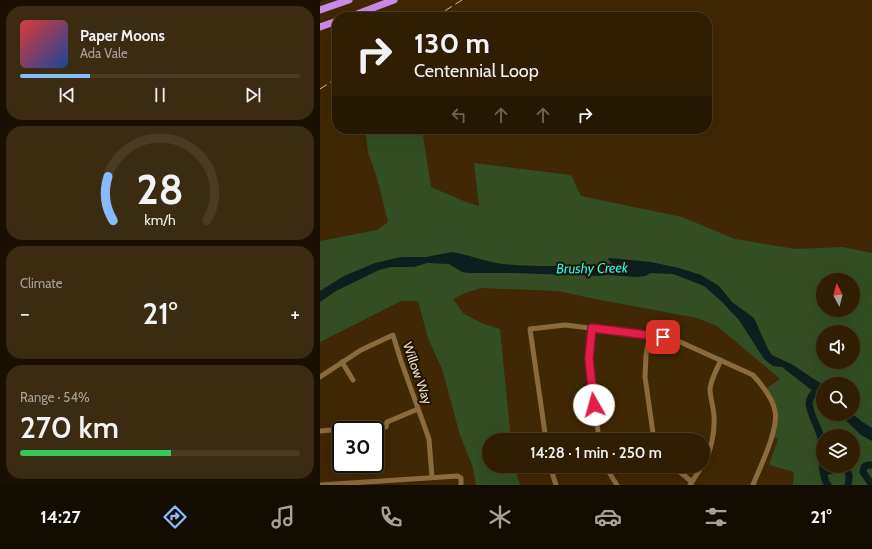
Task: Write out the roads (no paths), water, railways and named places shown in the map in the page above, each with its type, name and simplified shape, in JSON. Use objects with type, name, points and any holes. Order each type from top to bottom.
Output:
[{"type":"highway","points":[[320,10],[349,0]]},
{"type":"highway","points":[[362,12],[394,0]]},
{"type":"highway","points":[[320,27],[332,23]]},
{"type":"street","points":[[545,433],[530,329],[565,325],[650,334],[678,341],[753,375],[760,382],[773,402],[776,413],[775,428],[753,485]]},
{"type":"street","points":[[592,328],[589,359],[598,433]]},
{"type":"street","points":[[650,334],[646,355],[645,377],[653,433]]},
{"type":"street","name":"Willow Way","points":[[320,377],[372,344],[393,335],[429,438],[432,477]]},
{"type":"street","points":[[710,448],[713,436],[714,418],[710,391],[721,360]]},
{"type":"street","points":[[342,362],[353,380]]},
{"type":"street","points":[[386,427],[387,422],[418,408]]},
{"type":"street","points":[[320,431],[331,430]]},
{"type":"street","points":[[552,473],[556,485]]},
{"type":"street","points":[[609,473],[617,485]]},
{"type":"street","points":[[680,473],[691,483],[698,473]]},
{"type":"street","points":[[320,485],[458,476],[461,478],[461,485]]},
{"type":"water","name":"Brushy Creek","points":[[452,252],[497,263],[529,266],[608,265],[612,264],[608,259],[609,258],[651,262],[679,268],[701,275],[719,286],[732,302],[754,318],[772,355],[793,365],[816,380],[816,394],[782,367],[773,366],[764,359],[739,320],[704,286],[673,274],[651,273],[645,276],[636,277],[608,275],[468,273],[462,272],[449,264],[427,263],[414,267],[391,267],[379,270],[336,291],[320,302],[320,291],[344,276],[375,263],[401,257],[426,257]]},
{"type":"water","points":[[860,420],[872,428],[872,441],[860,434],[860,429],[855,429],[846,421]]},
{"type":"waterway","points":[[816,391],[811,397],[809,403],[821,439],[823,470],[825,481],[828,485]]},
{"type":"waterway","points":[[872,465],[864,467],[863,472],[872,485]]},
{"type":"waterway","points":[[848,473],[848,485]]},
{"type":"railway","points":[[443,12],[462,0]]},
{"type":"railway","points":[[320,89],[332,81]]}]
